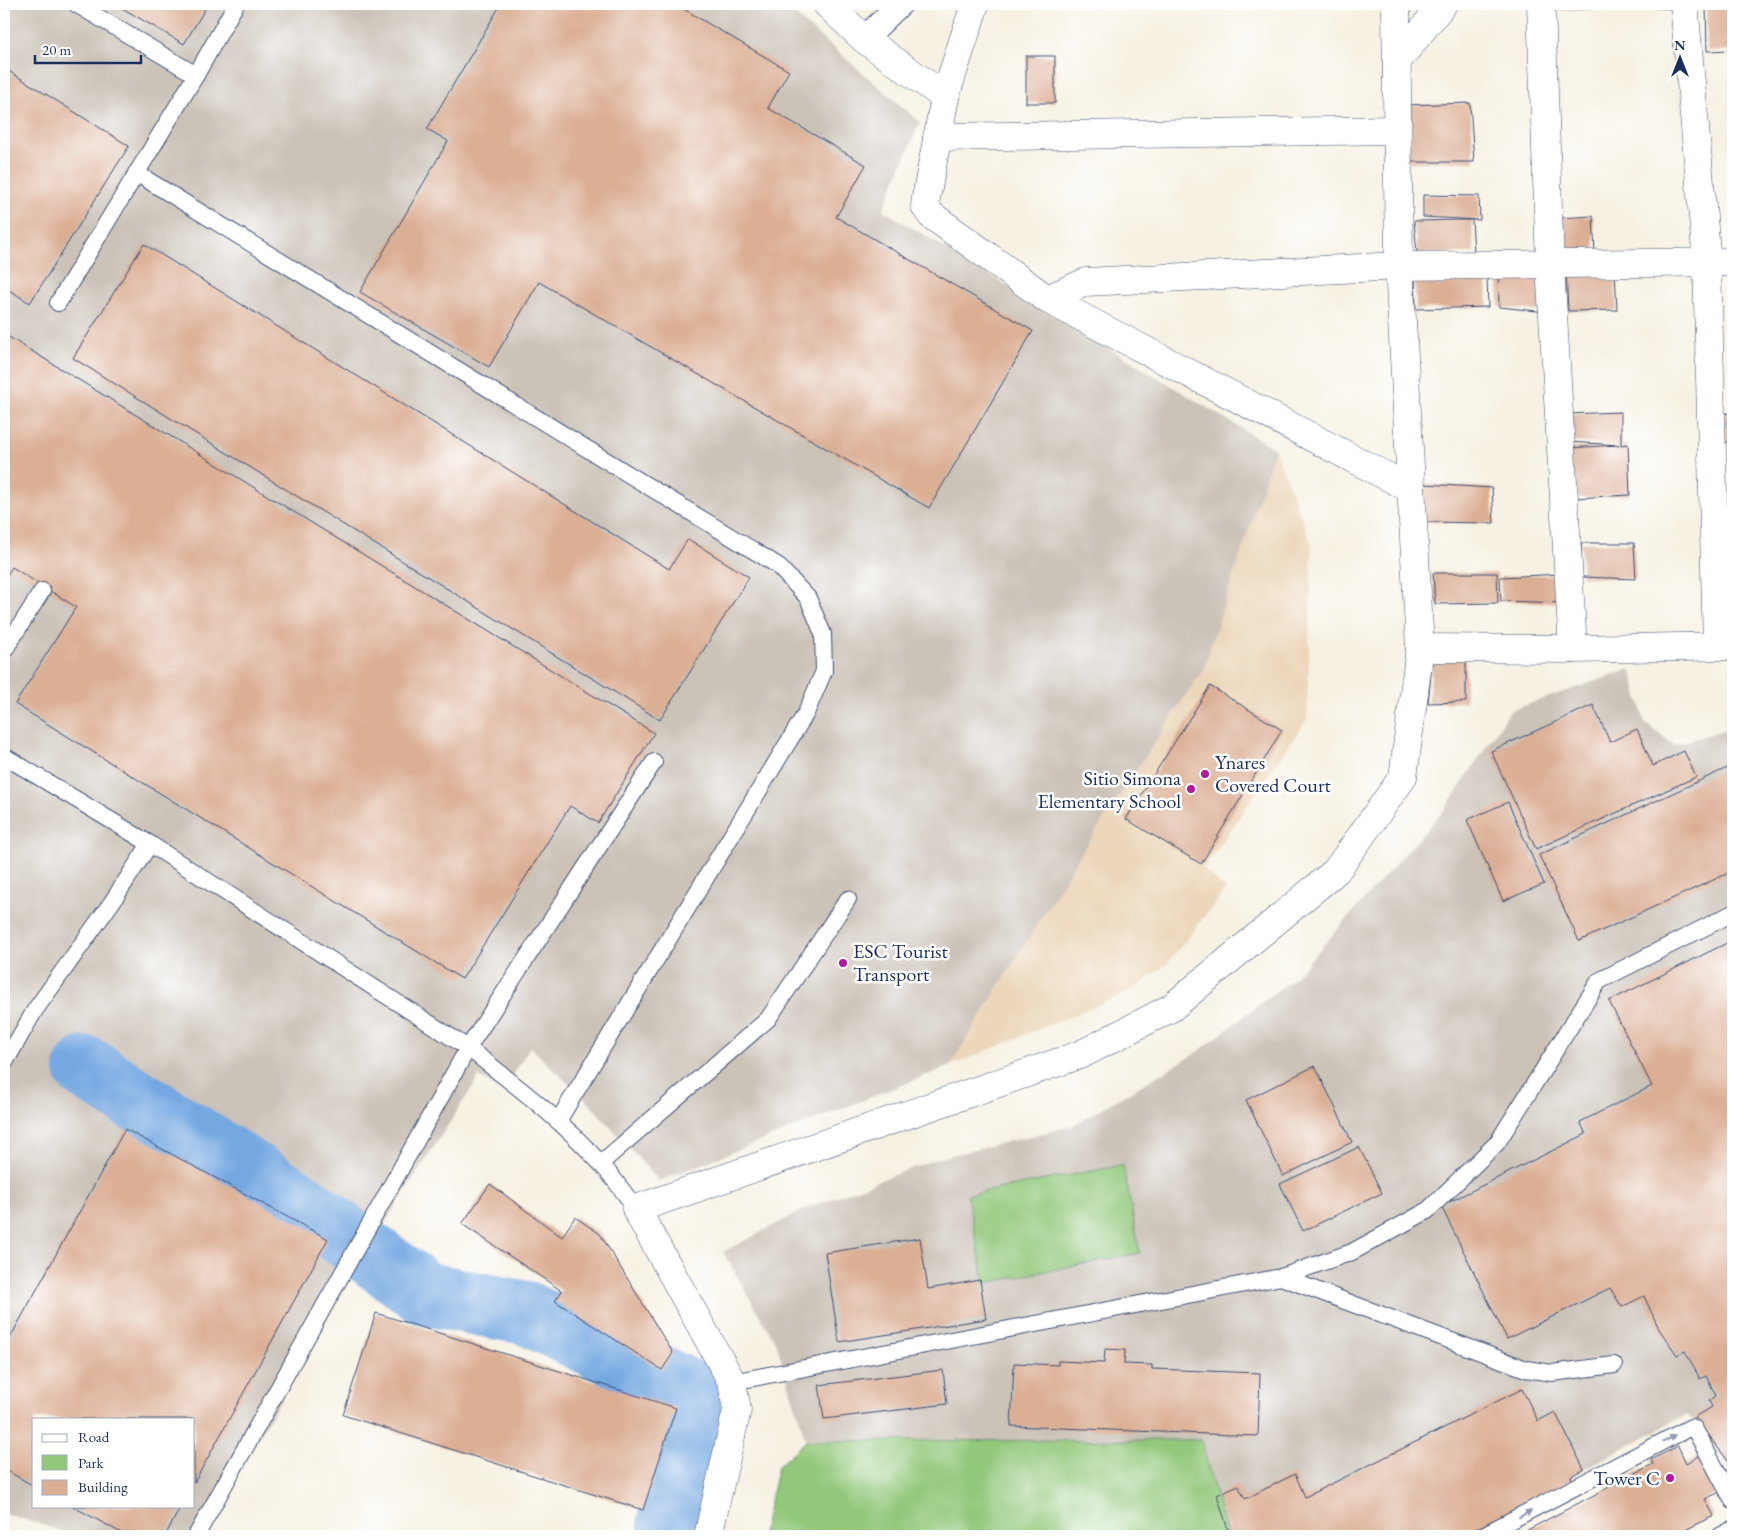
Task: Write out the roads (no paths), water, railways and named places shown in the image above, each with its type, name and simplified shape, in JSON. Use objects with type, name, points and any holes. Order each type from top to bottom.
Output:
[{"type":"street","points":[[828,4],[864,39],[945,97]]},
{"type":"street","points":[[864,39],[900,4]]},
{"type":"street","points":[[975,4],[945,97],[925,206],[931,214],[1047,299],[1411,489]]},
{"type":"street","points":[[708,1536],[738,1410],[732,1382],[636,1209],[1082,1054],[1171,1008],[1336,871],[1403,777],[1420,648],[1399,266],[1396,4]]},
{"type":"street","points":[[1398,60],[1443,4]]},
{"type":"street","points":[[1540,4],[1550,265],[1574,649]]},
{"type":"street","points":[[1420,648],[1574,649],[1725,646],[1720,262],[1684,4]]},
{"type":"street","points":[[937,137],[1396,130]]},
{"type":"street","points":[[1047,299],[1086,282],[1399,266],[1720,262]]},
{"type":"lane","points":[[76,4],[196,75]]},
{"type":"lane","points":[[58,303],[196,75],[236,4]]},
{"type":"lane","points":[[136,173],[777,565],[808,598],[823,634],[824,671],[806,713],[558,1121]]},
{"type":"lane","points":[[4,651],[42,591]]},
{"type":"lane","points":[[4,756],[150,844],[468,1048],[558,1121],[601,1164],[636,1209]]},
{"type":"lane","points":[[196,1536],[468,1048],[654,762]]},
{"type":"lane","points":[[4,1064],[35,1010],[112,902],[150,844]]},
{"type":"lane","points":[[601,1164],[768,1019],[848,899]]},
{"type":"lane","points":[[732,1382],[1281,1277],[1352,1252],[1427,1211],[1497,1143],[1599,981],[1733,913]]},
{"type":"lane","points":[[1281,1277],[1526,1369],[1552,1373],[1614,1364]]},
{"type":"lane","points":[[1481,1536],[1691,1427],[1694,1428],[1733,1501]]},
{"type":"lane","points":[[1720,1536],[1733,1529]]},
{"type":"waterway","points":[[86,1068],[298,1202],[426,1294],[526,1313],[691,1392],[703,1403],[669,1521]]},
{"type":"place","name":"Ynares Covered Court","points":[[1205,774]]},
{"type":"place","name":"Sitio Simona Elementary School","points":[[1191,789]]},
{"type":"place","name":"ESC Tourist Transport","points":[[843,963]]},
{"type":"place","name":"Tower C","points":[[1670,1478]]}]
